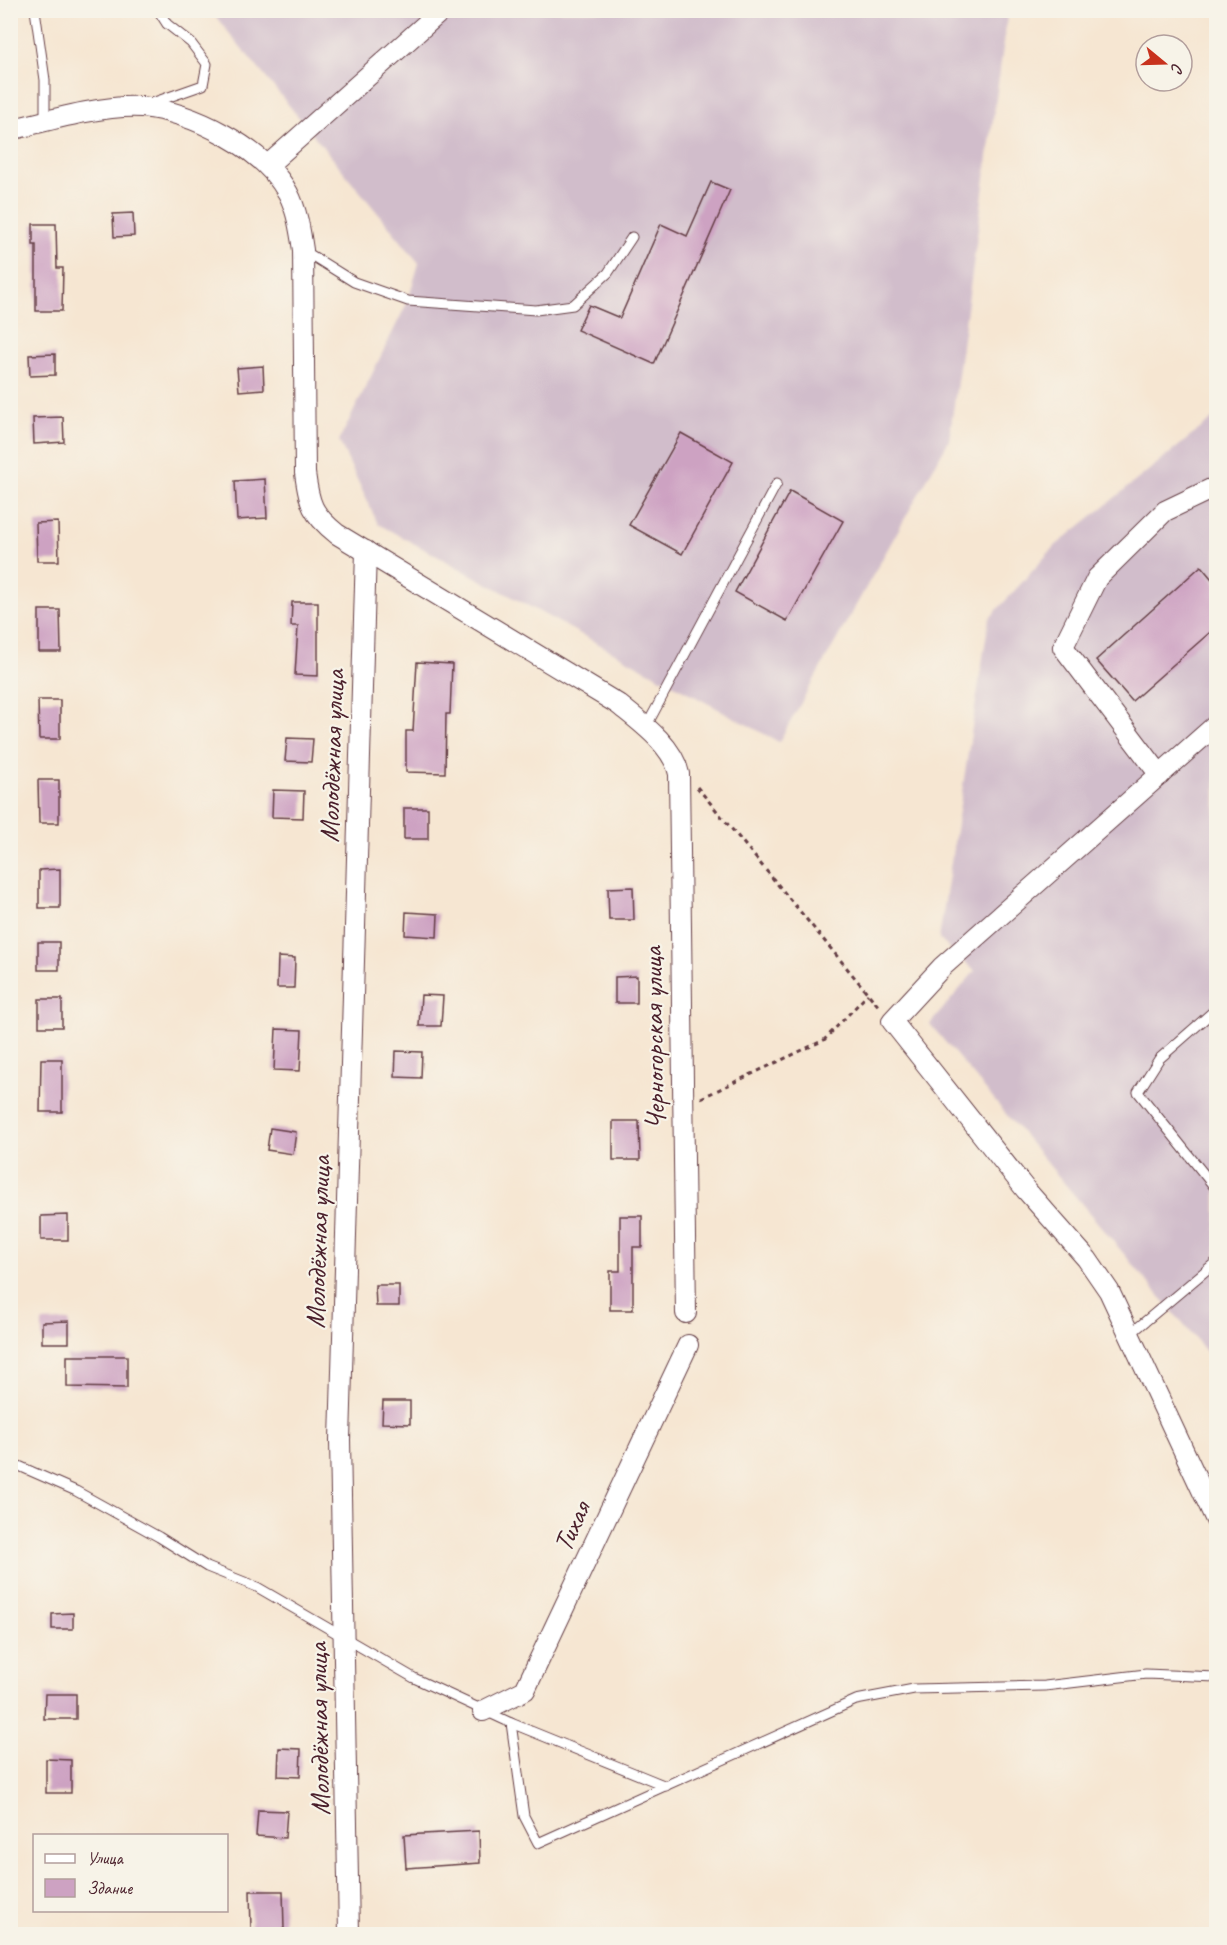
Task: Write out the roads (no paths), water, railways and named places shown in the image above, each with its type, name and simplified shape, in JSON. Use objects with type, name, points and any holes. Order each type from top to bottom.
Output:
[{"type":"street","points":[[268,165],[442,10]]},
{"type":"street","points":[[10,130],[45,121],[118,108],[141,107],[185,117],[209,127],[268,165],[288,193],[297,215],[303,250],[305,473],[309,502],[320,520],[366,551],[618,704],[646,726]]},
{"type":"street","points":[[1160,775],[1063,647],[1097,578],[1165,511],[1211,489],[1216,495]]},
{"type":"street","name":"Молодёжная улица","points":[[350,1935],[340,1440],[366,551]]},
{"type":"street","points":[[1216,725],[942,967],[892,1021],[1026,1190],[1087,1259],[1109,1291],[1216,1520]]},
{"type":"street","name":"Черногорская улица","points":[[646,726],[676,763],[686,1313]]},
{"type":"street","name":"Тихая","points":[[483,1711],[525,1690],[688,1345]]},
{"type":"lane","points":[[35,10],[45,80],[45,121]]},
{"type":"lane","points":[[141,107],[203,85],[207,64],[191,43],[167,24],[158,10]]},
{"type":"lane","points":[[303,250],[354,282],[408,301],[536,310],[573,304],[608,273],[632,237]]},
{"type":"lane","points":[[646,726],[777,483]]},
{"type":"lane","points":[[1216,1009],[1159,1059],[1138,1092],[1216,1189]]},
{"type":"lane","points":[[1129,1335],[1216,1262]]},
{"type":"lane","points":[[10,1462],[76,1491],[159,1537],[207,1568],[257,1587],[345,1640],[483,1711],[666,1786]]},
{"type":"lane","points":[[511,1723],[524,1816],[538,1842],[856,1700],[879,1694],[914,1689],[1045,1686],[1146,1674],[1216,1677]]}]
